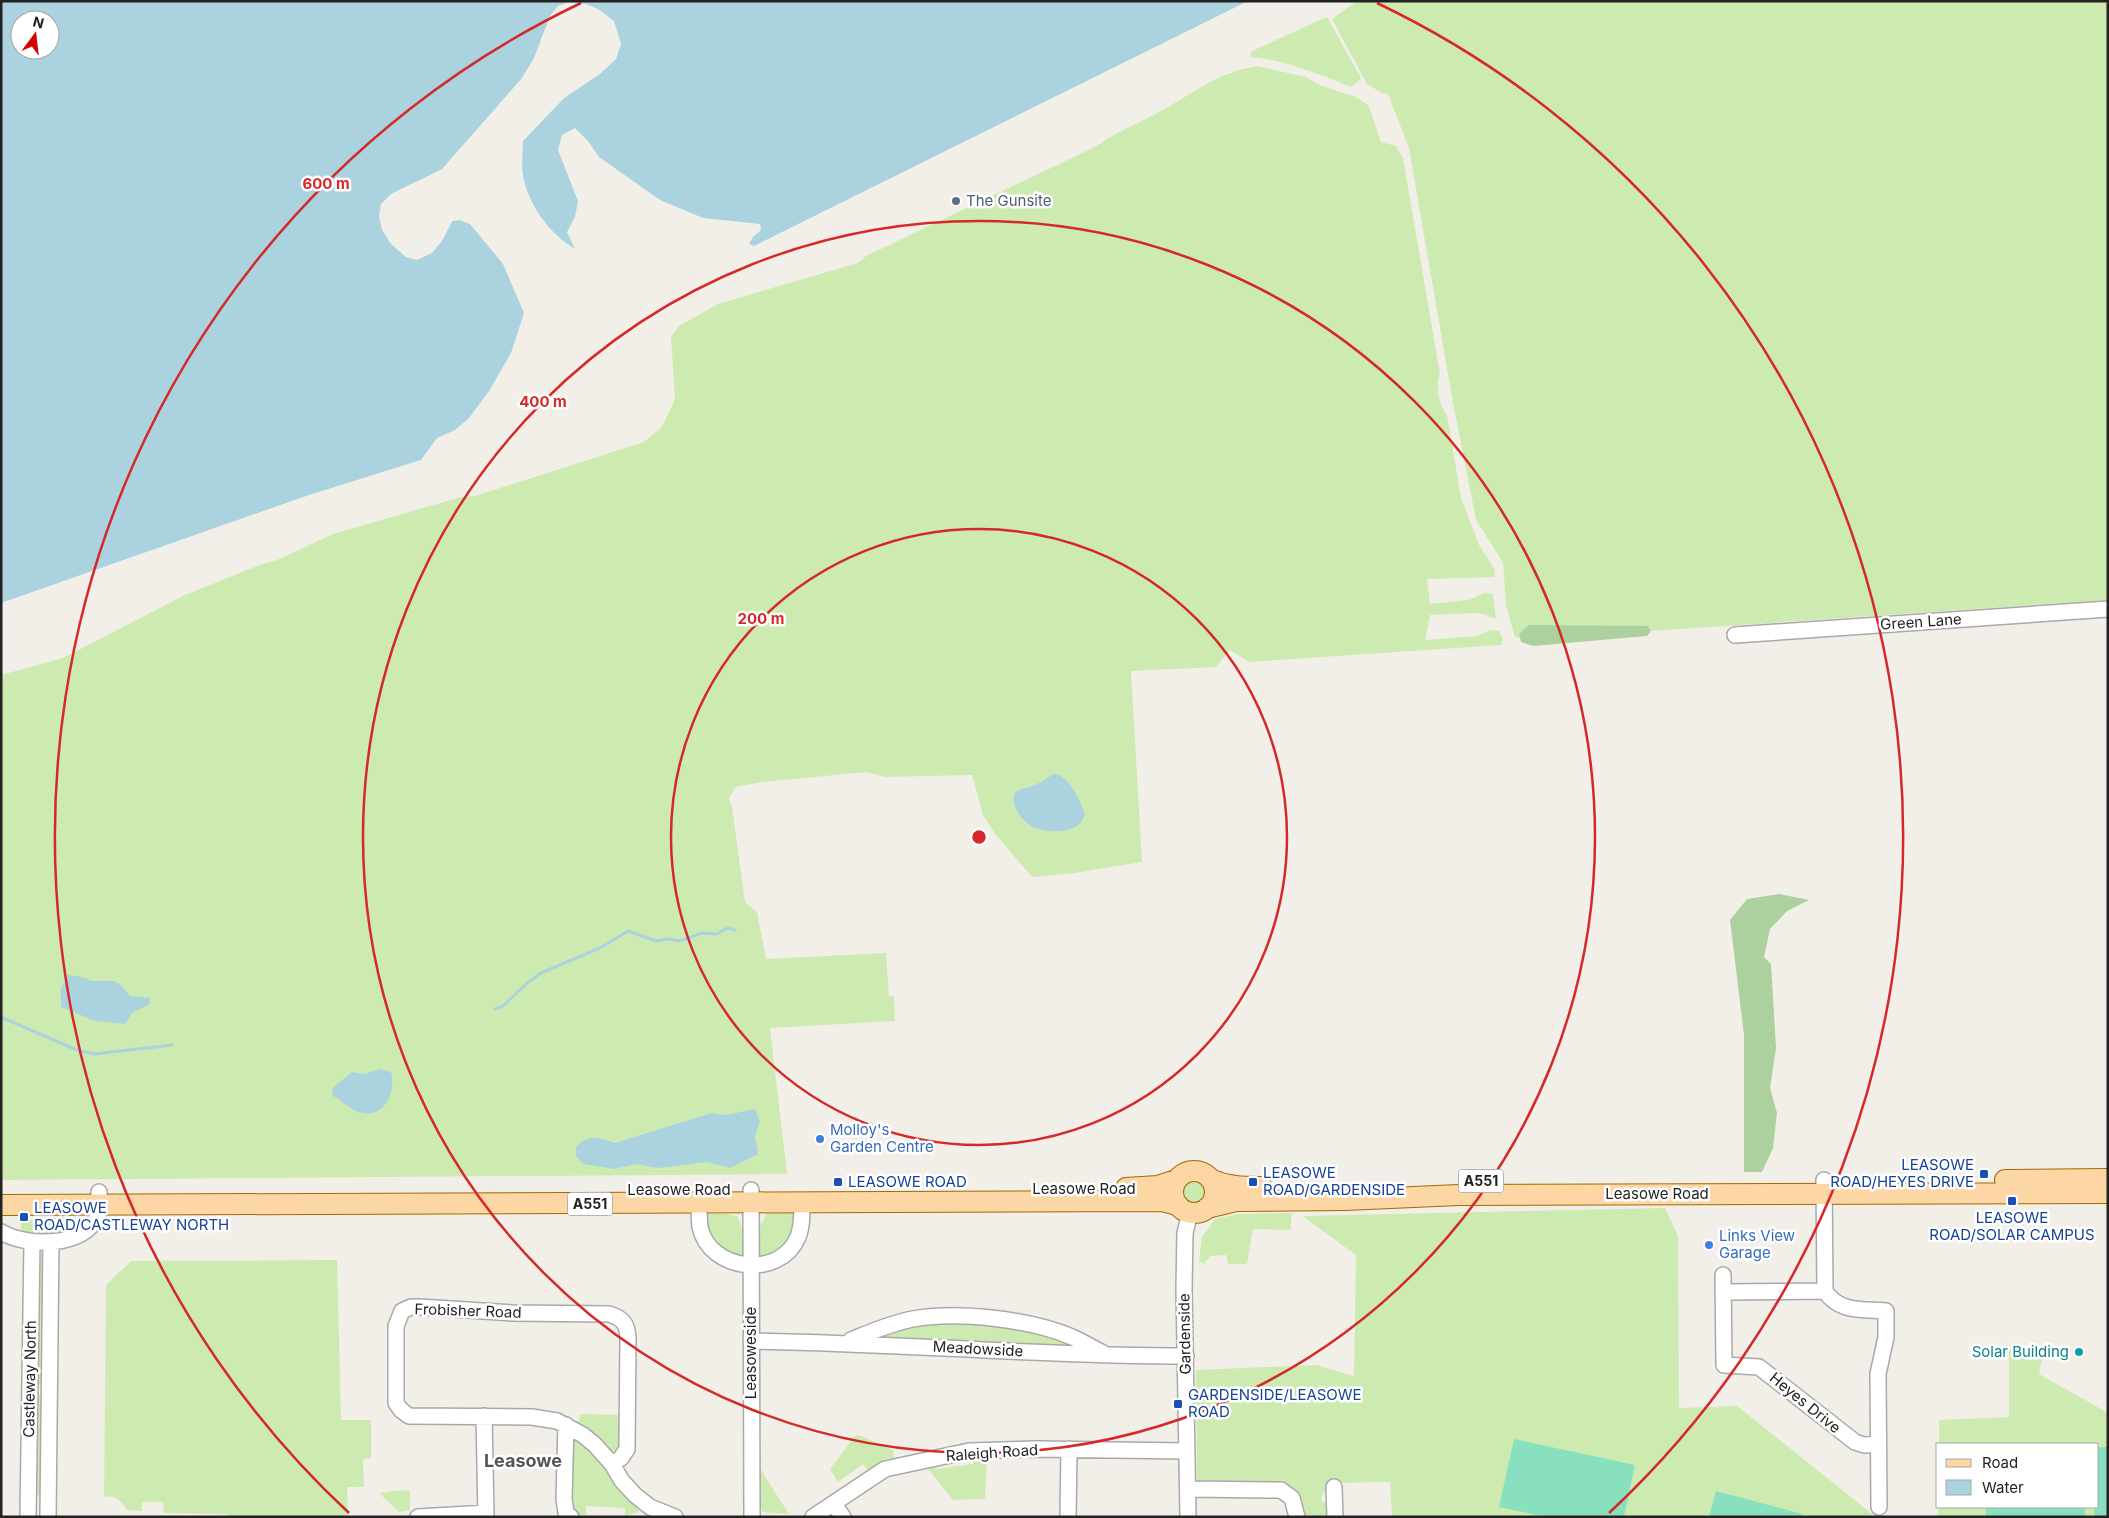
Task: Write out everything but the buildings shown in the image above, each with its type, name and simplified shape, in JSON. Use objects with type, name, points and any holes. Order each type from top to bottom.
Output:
[{"type":"main road","points":[[1193,1171],[1204,1174],[1213,1184],[1214,1195],[1192,1208],[1173,1194],[1176,1180],[1186,1172],[1193,1171]]},
{"type":"main road","name":"Leasowe Road","points":[[1210,1179],[1236,1188],[1345,1187],[1458,1181],[2108,1193]]},
{"type":"main road","name":"Leasowe Road","points":[[1,1192],[99,1199],[699,1204],[751,1197],[802,1203],[1162,1201],[1192,1208],[1236,1201],[1345,1200],[1459,1195],[2108,1179]]},
{"type":"main road","name":"Leasowe Road","points":[[1,1205],[99,1199],[751,1197],[1143,1188],[1176,1180]]},
{"type":"street","name":"Green Lane","points":[[1735,635],[2108,609]]},
{"type":"street","points":[[1824,1187],[1825,1292],[1832,1301],[1843,1307],[1886,1311],[1886,1337],[1878,1374],[1879,1507]]},
{"type":"street","name":"Leasoweside","points":[[751,1197],[752,1517]]},
{"type":"street","points":[[1,1232],[32,1242],[51,1242],[80,1234],[93,1223],[99,1214],[99,1199]]},
{"type":"street","name":"Leasowe Road","points":[[699,1204],[700,1227],[716,1253],[735,1263],[751,1266],[771,1263],[784,1255],[792,1247],[801,1228],[802,1203]]},
{"type":"street","name":"Gardenside","points":[[1188,1517],[1185,1233],[1192,1208]]},
{"type":"street","name":"Castleway North","points":[[28,1517],[32,1242]]},
{"type":"street","name":"Castleway North","points":[[48,1509],[51,1242]]},
{"type":"street","points":[[1723,1275],[1725,1292],[1825,1292]]},
{"type":"street","name":"Heyes Drive","points":[[1725,1292],[1724,1365],[1759,1367],[1855,1442],[1864,1445],[1878,1444]]},
{"type":"street","name":"Frobisher Road","points":[[411,1307],[420,1307],[513,1313],[609,1314],[620,1317],[628,1328],[626,1449],[621,1458],[612,1464],[595,1445],[558,1421],[532,1417],[484,1416],[409,1416],[401,1410],[396,1403],[396,1326],[402,1311],[411,1307]]},
{"type":"street","name":"Meadowside","points":[[847,1342],[886,1326],[913,1319],[940,1316],[975,1317],[1018,1322],[1071,1337],[1109,1356]]},
{"type":"street","name":"Meadowside","points":[[750,1341],[847,1342],[1109,1356],[1186,1356]]},
{"type":"street","points":[[30,1392],[49,1392]]},
{"type":"street","points":[[418,1517],[486,1515],[484,1416]]},
{"type":"street","points":[[566,1425],[564,1499],[566,1513],[571,1517]]},
{"type":"street","points":[[1068,1517],[1069,1449]]},
{"type":"street","name":"Raleigh Road","points":[[813,1517],[885,1469],[969,1451],[1069,1449],[1187,1451]]},
{"type":"street","points":[[612,1464],[645,1512],[675,1517]]},
{"type":"street","points":[[1334,1487],[1335,1517]]},
{"type":"street","points":[[1188,1489],[1281,1490],[1292,1498],[1297,1517]]},
{"type":"street","points":[[28,1501],[48,1509]]},
{"type":"street","points":[[834,1504],[843,1517]]},
{"type":"green space","points":[[1357,1],[2108,1],[2108,600],[1532,639],[1515,637],[1506,605],[1503,562],[1476,520],[1453,403],[1409,148],[1388,94],[1382,93],[1367,84],[1332,19]]},
{"type":"green space","points":[[1327,17],[1361,78],[1351,87],[1289,64],[1250,57],[1252,51]]},
{"type":"green space","points":[[1257,66],[1306,77],[1319,85],[1356,97],[1369,106],[1381,142],[1396,146],[1403,158],[1440,374],[1438,384],[1439,395],[1442,407],[1447,415],[1461,498],[1479,545],[1494,568],[1495,577],[1427,579],[1430,604],[1468,600],[1484,593],[1493,594],[1496,619],[1480,613],[1430,615],[1425,640],[1477,636],[1490,630],[1499,631],[1503,639],[1501,645],[1249,662],[1230,650],[1216,667],[1131,671],[1142,862],[1075,873],[1032,877],[996,835],[983,815],[972,775],[884,777],[867,772],[762,782],[736,787],[729,798],[732,807],[745,902],[757,912],[766,959],[886,953],[889,996],[894,996],[895,1021],[770,1028],[787,1174],[1,1180],[1,675],[63,658],[185,595],[262,564],[275,561],[333,534],[461,497],[475,496],[644,442],[662,427],[675,399],[671,337],[679,326],[718,304],[858,263],[866,256],[1097,146],[1220,77]]},
{"type":"green space","points":[[1529,625],[1648,626],[1651,631],[1647,636],[1533,646],[1521,642],[1519,634]]},
{"type":"green space","points":[[1779,894],[1809,900],[1787,911],[1770,929],[1764,957],[1771,964],[1776,1048],[1770,1088],[1777,1113],[1773,1148],[1762,1172],[1744,1172],[1744,1035],[1730,920],[1747,899]]},
{"type":"green space","points":[[1194,1180],[1203,1183],[1206,1192],[1203,1201],[1194,1204],[1185,1201],[1182,1192],[1185,1183]]},
{"type":"green space","points":[[1665,1208],[1678,1236],[1679,1408],[1737,1406],[1876,1517],[1392,1517],[1390,1482],[1330,1483],[1329,1490],[1323,1493],[1321,1500],[1328,1505],[1332,1517],[1301,1517],[1291,1491],[1197,1484],[1196,1370],[1316,1365],[1354,1376],[1356,1255],[1302,1216]]},
{"type":"green space","points":[[797,1213],[789,1246],[766,1258],[760,1256],[757,1231],[767,1214]]},
{"type":"green space","points":[[1292,1213],[1290,1230],[1253,1229],[1247,1264],[1228,1264],[1226,1255],[1210,1256],[1204,1264],[1199,1261],[1202,1237],[1215,1219],[1238,1214]]},
{"type":"green space","points":[[705,1214],[737,1216],[744,1232],[744,1253],[736,1257],[725,1254],[707,1231]]},
{"type":"green space","points":[[65,1217],[59,1234],[35,1236],[22,1232],[20,1221]]},
{"type":"green space","points":[[40,1253],[44,1254],[45,1383],[36,1386],[36,1256]]},
{"type":"green space","points":[[337,1260],[341,1420],[371,1420],[371,1458],[363,1459],[364,1487],[347,1487],[348,1517],[228,1517],[228,1514],[164,1513],[163,1502],[142,1502],[142,1511],[127,1510],[118,1499],[104,1497],[106,1285],[131,1261]]},
{"type":"green space","points":[[928,1321],[1027,1327],[1074,1342],[1076,1348],[874,1337]]},
{"type":"green space","points":[[2009,1347],[2043,1354],[2039,1374],[2108,1413],[2108,1517],[1938,1517],[1938,1508],[2099,1508],[2099,1443],[1939,1443],[1939,1420],[2009,1417]]},
{"type":"green space","points":[[37,1396],[41,1396],[44,1401],[43,1494],[36,1495],[33,1493]]},
{"type":"green space","points":[[581,1414],[620,1415],[620,1447],[617,1452],[609,1450],[599,1438],[578,1423]]},
{"type":"green space","points":[[575,1435],[583,1439],[640,1507],[638,1512],[625,1516],[625,1508],[586,1506],[586,1515],[578,1515],[572,1508],[570,1439]]},
{"type":"green space","points":[[859,1435],[893,1450],[894,1458],[884,1459],[868,1471],[863,1464],[838,1482],[830,1469],[855,1436]]},
{"type":"green space","points":[[1514,1439],[1635,1465],[1624,1517],[1546,1517],[1499,1507]]},
{"type":"green space","points":[[2099,1447],[2108,1447],[2108,1517],[2094,1517],[2094,1508],[2099,1508]]},
{"type":"green space","points":[[987,1454],[985,1499],[953,1500],[925,1465],[935,1464],[936,1469],[973,1464],[973,1456]]},
{"type":"green space","points":[[759,1467],[789,1514],[763,1512],[759,1505]]},
{"type":"green space","points":[[401,1490],[410,1491],[410,1510],[399,1512],[379,1493]]},
{"type":"green space","points":[[1716,1491],[1802,1514],[1801,1517],[1709,1517]]},
{"type":"green space","points":[[1986,1508],[2085,1508],[2085,1517],[1986,1517]]},
{"type":"water","points":[[1,1],[1248,1],[754,246],[749,244],[753,237],[761,230],[760,224],[703,218],[660,200],[599,157],[588,141],[575,128],[562,135],[558,150],[578,201],[575,217],[567,232],[575,249],[549,227],[535,208],[526,187],[522,172],[523,141],[601,59],[602,42],[587,26],[573,29],[414,208],[412,223],[422,232],[443,232],[447,222],[459,220],[470,224],[503,264],[524,313],[511,353],[489,391],[469,418],[455,430],[437,438],[421,460],[309,495],[1,603]]},
{"type":"water","points":[[1053,774],[1059,775],[1069,783],[1085,814],[1080,824],[1067,830],[1045,830],[1031,826],[1019,814],[1014,803],[1015,793],[1034,786]]},
{"type":"water","points":[[68,975],[83,977],[92,981],[114,981],[120,984],[130,996],[150,998],[150,1004],[132,1013],[125,1024],[95,1021],[61,1007],[61,988]]},
{"type":"water","points":[[380,1069],[391,1072],[392,1087],[388,1101],[378,1111],[371,1113],[359,1112],[332,1095],[333,1088],[352,1072],[364,1074]]},
{"type":"water","points":[[755,1109],[760,1121],[755,1136],[758,1154],[730,1168],[707,1162],[658,1168],[636,1164],[614,1169],[583,1164],[576,1156],[576,1148],[584,1140],[599,1138],[615,1143],[712,1113],[726,1115]]},
{"type":"pier","points":[[569,2],[586,4],[598,9],[614,21],[621,44],[616,59],[600,74],[564,98],[520,144],[521,139],[599,57],[600,43],[592,31],[587,29],[574,31],[561,44],[554,74],[450,183],[424,200],[416,209],[414,222],[423,230],[441,229],[445,220],[454,218],[442,241],[432,253],[417,260],[406,257],[391,244],[382,230],[379,216],[381,204],[391,194],[442,169],[522,78],[534,58],[550,16],[558,6]]},
{"type":"waterway","points":[[495,1009],[503,1006],[526,984],[541,973],[600,948],[628,931],[656,941],[669,939],[680,941],[702,933],[717,934],[727,928],[735,930]]},
{"type":"waterway","points":[[1,1017],[77,1050],[94,1054],[172,1045]]},
{"type":"place","name":"The Gunsite","points":[[956,201]]},
{"type":"place","name":"Molloy's Garden Centre","points":[[820,1139]]},
{"type":"place","name":"LEASOWE ROAD/HEYES DRIVE","points":[[1984,1174]]},
{"type":"place","name":"LEASOWE ROAD","points":[[838,1182]]},
{"type":"place","name":"LEASOWE ROAD/GARDENSIDE","points":[[1253,1182]]},
{"type":"place","name":"LEASOWE ROAD/SOLAR CAMPUS","points":[[2012,1201]]},
{"type":"place","name":"LEASOWE ROAD/CASTLEWAY NORTH","points":[[24,1217]]},
{"type":"place","name":"Links View Garage","points":[[1709,1245]]},
{"type":"place","name":"Solar Building","points":[[2079,1352]]},
{"type":"place","name":"GARDENSIDE/LEASOWE ROAD","points":[[1178,1404]]},
{"type":"district","name":"Leasowe","points":[[523,1461]]}]
